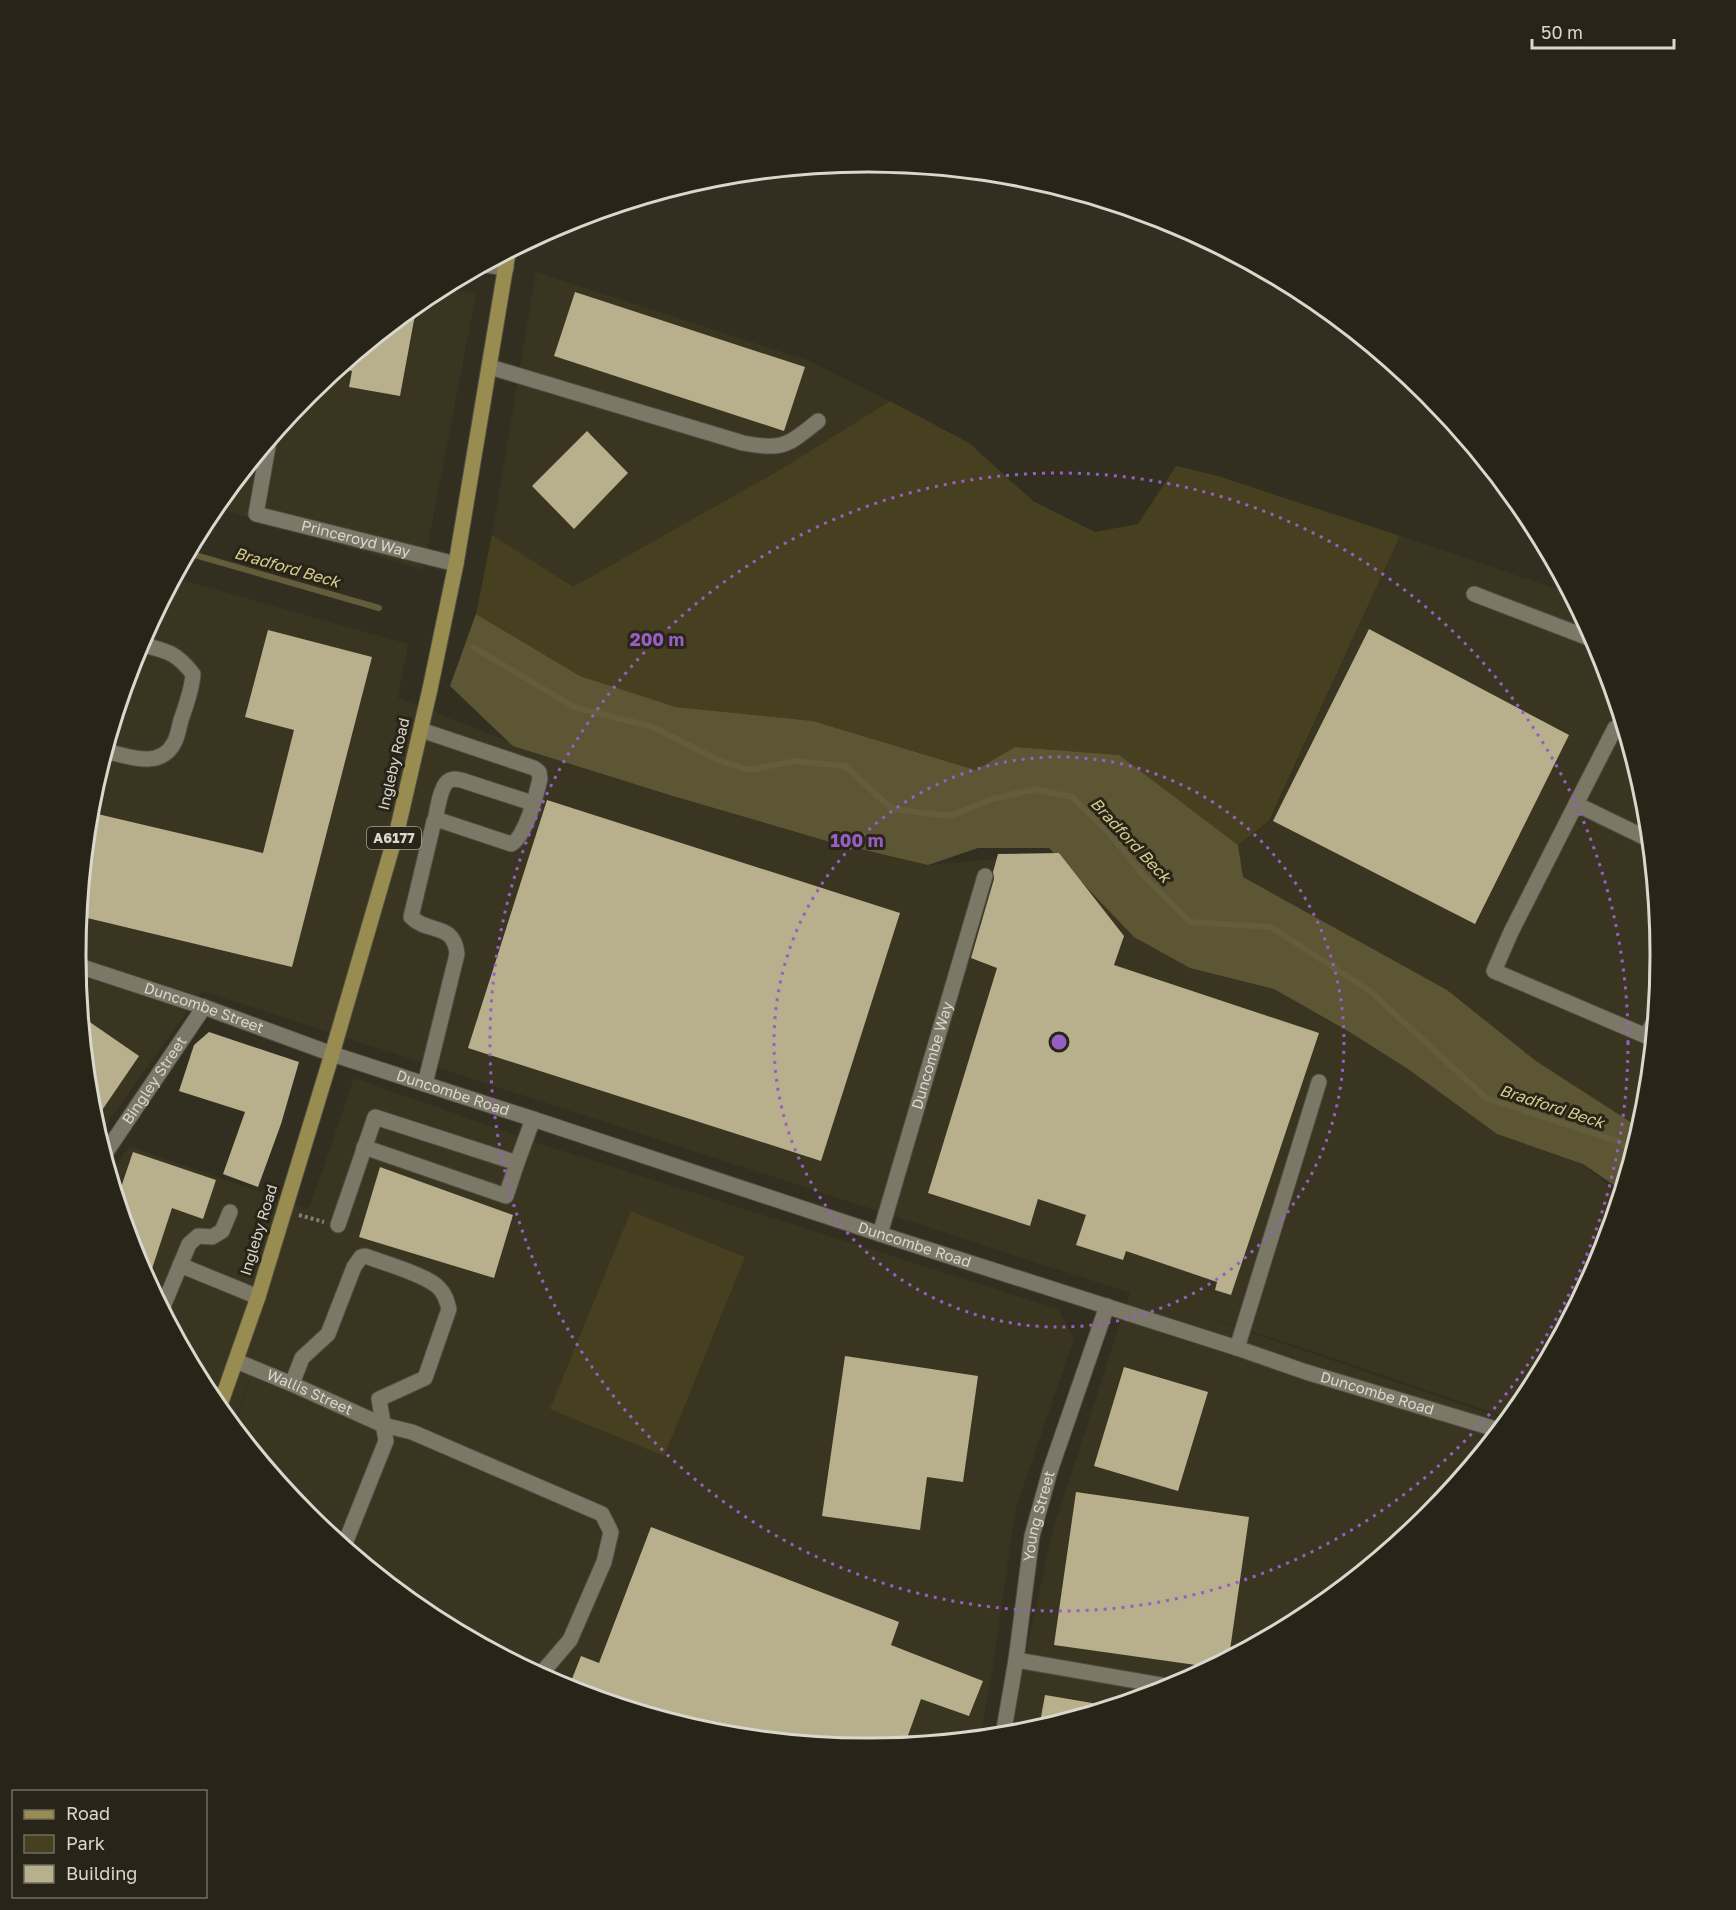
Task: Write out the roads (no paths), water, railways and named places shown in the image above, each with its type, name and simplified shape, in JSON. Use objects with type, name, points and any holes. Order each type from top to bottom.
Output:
[{"type":"main road","name":"Ingleby Road","points":[[223,1398],[258,1297],[398,827],[456,564],[507,261]]},
{"type":"street","points":[[497,267],[506,268]]},
{"type":"street","points":[[490,367],[759,447],[774,448],[788,443],[818,421]]},
{"type":"street","name":"Princeroyd Way","points":[[266,455],[256,514],[456,564]]},
{"type":"street","points":[[1474,594],[1582,635]]},
{"type":"street","points":[[112,752],[149,759],[158,758],[174,744],[192,686],[193,674],[179,658],[170,652],[149,647]]},
{"type":"street","points":[[1615,728],[1494,970],[1646,1036]]},
{"type":"street","points":[[421,730],[534,768],[540,779],[520,835],[511,844],[436,819],[435,821]]},
{"type":"street","points":[[425,1084],[456,954],[456,944],[447,933],[416,922],[411,917],[442,792],[446,782],[453,778],[532,803]]},
{"type":"street","points":[[1576,804],[1641,836]]},
{"type":"street","name":"Duncombe Way","points":[[880,1234],[985,876]]},
{"type":"street","name":"Duncombe Street","points":[[86,968],[204,1007],[332,1054]]},
{"type":"street","name":"Bingley Street","points":[[110,1147],[204,1007]]},
{"type":"street","name":"Duncombe Road","points":[[332,1054],[1306,1372],[1491,1428]]},
{"type":"street","points":[[1237,1348],[1319,1082]]},
{"type":"street","points":[[338,1225],[375,1117],[517,1163]]},
{"type":"street","points":[[364,1147],[506,1196],[534,1119]]},
{"type":"street","points":[[166,1300],[189,1244],[198,1236],[212,1236],[222,1231],[230,1212]]},
{"type":"street","points":[[291,1384],[302,1358],[328,1334],[354,1267],[361,1257],[365,1256],[429,1280],[440,1288],[449,1309],[425,1378],[379,1398],[386,1441],[347,1538]]},
{"type":"street","points":[[180,1265],[258,1297]]},
{"type":"street","name":"Young Street","points":[[1005,1725],[1032,1536],[1050,1471],[1107,1306]]},
{"type":"street","name":"Wallis Street","points":[[236,1361],[383,1425],[412,1432],[602,1514],[611,1532],[604,1562],[570,1640],[546,1668]]},
{"type":"street","points":[[1016,1659],[1151,1684]]},
{"type":"waterway","name":"Bradford Beck","points":[[195,555],[379,608]]},
{"type":"waterway","name":"Bradford Beck","points":[[473,647],[574,707],[653,727],[718,760],[749,770],[795,761],[845,766],[892,809],[951,816],[989,800],[1034,789],[1072,797],[1110,834],[1143,875],[1190,922],[1271,927],[1370,991],[1486,1098],[1620,1142],[1626,1147]]}]
